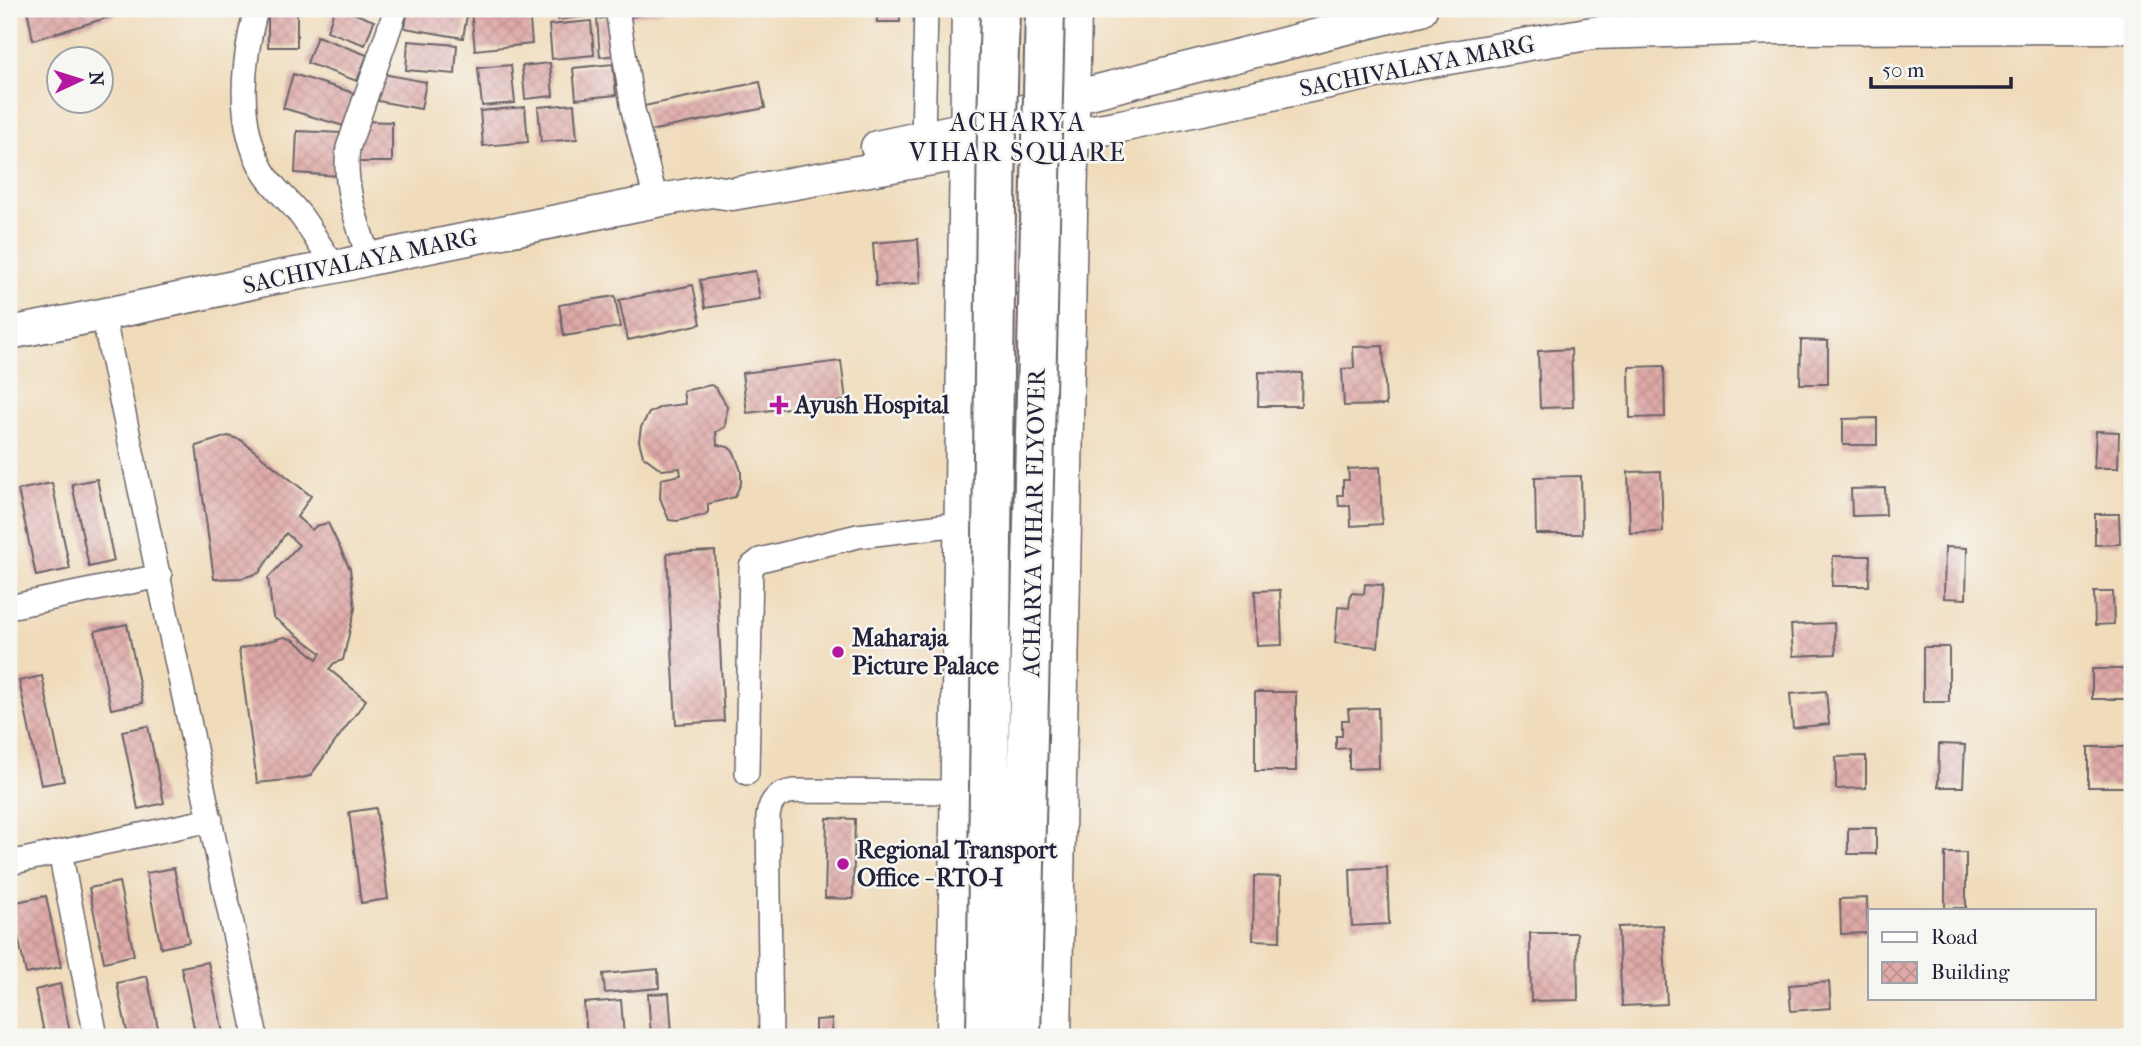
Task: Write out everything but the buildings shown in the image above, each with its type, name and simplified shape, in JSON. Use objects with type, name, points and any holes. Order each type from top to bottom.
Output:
[{"type":"highway","name":"ACHARYA VIHAR FLYOVER","points":[[1021,1037],[1045,9]]},
{"type":"highway","name":"ACHARYA VIHAR FLYOVER","points":[[979,10],[997,124],[986,1037]]},
{"type":"main road","points":[[1055,1037],[1075,134],[1075,9]]},
{"type":"main road","points":[[967,140],[1074,97],[1421,9]]},
{"type":"main road","points":[[979,10],[977,29],[989,39],[1050,47],[1075,45]]},
{"type":"main road","points":[[953,1037],[964,221],[967,140],[979,10]]},
{"type":"main road","name":"SACHIVALAYA MARG","points":[[712,191],[726,181],[923,137],[967,140],[1075,134],[1414,64],[1593,33],[1791,28],[2132,27]]},
{"type":"main road","name":"SACHIVALAYA MARG","points":[[9,333],[656,201],[712,191],[732,194],[967,140]]},
{"type":"main road","points":[[964,221],[985,208],[1072,181]]},
{"type":"street","points":[[256,9],[248,40],[245,77],[245,120],[252,149],[264,173],[300,215],[323,253],[337,268]]},
{"type":"street","points":[[369,259],[352,206],[346,167],[348,148],[396,9]]},
{"type":"street","points":[[617,9],[633,110],[656,201]]},
{"type":"street","points":[[923,137],[926,9]]},
{"type":"street","points":[[103,315],[256,1037]]},
{"type":"street","points":[[747,773],[751,567],[760,560],[858,536],[960,524]]},
{"type":"street","points":[[9,604],[160,576]]},
{"type":"street","points":[[771,1037],[768,817],[769,806],[775,797],[795,791],[956,792]]},
{"type":"street","points":[[9,863],[211,820]]},
{"type":"street","points":[[60,852],[96,1037]]},
{"type":"place","name":"Ayush Hospital","points":[[779,405]]},
{"type":"place","name":"Maharaja Picture Palace","points":[[838,652]]},
{"type":"place","name":"Regional Transport Office - RTO-I","points":[[843,864]]},
{"type":"district","name":"ACHARYA VIHAR SQUARE","points":[[1018,137]]}]
